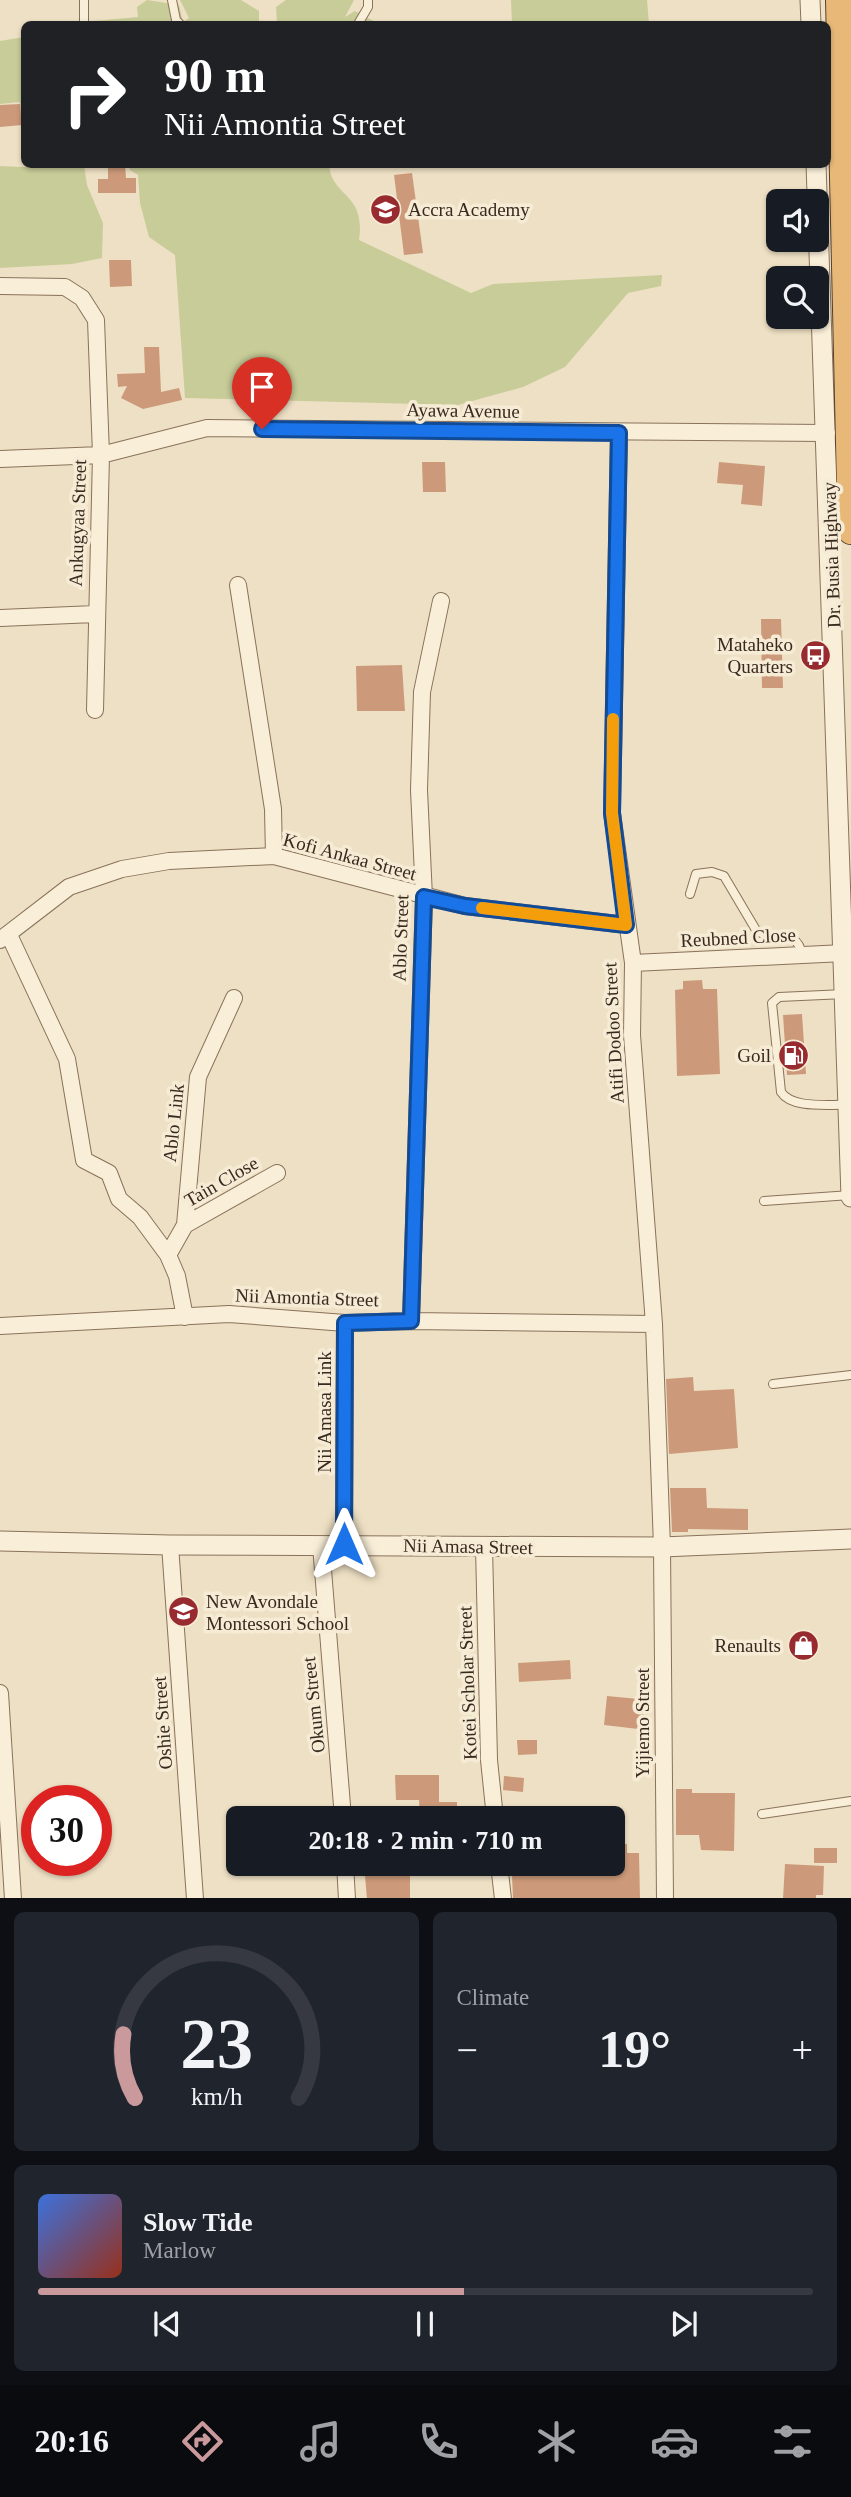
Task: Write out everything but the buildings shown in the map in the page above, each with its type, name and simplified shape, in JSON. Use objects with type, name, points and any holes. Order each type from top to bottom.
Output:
[{"type":"highway","name":"Dr. Busia Highway","points":[[839,0],[851,531]]},
{"type":"highway","points":[[831,83],[841,36]]},
{"type":"street","points":[[810,0],[811,21]]},
{"type":"street","name":"Dr. Busia Highway","points":[[816,168],[845,953],[851,1196]]},
{"type":"street","name":"Ankugyaa Street","points":[[0,286],[58,285],[74,291],[92,310],[98,338],[101,455],[95,614],[95,710]]},
{"type":"street","name":"Ayawa Avenue","points":[[0,459],[101,455],[207,428],[827,433]]},
{"type":"street","name":"Atifi Dodoo Street","points":[[619,433],[612,813],[633,963],[632,1035],[654,1324],[662,1547]]},
{"type":"street","points":[[238,585],[273,809],[274,856]]},
{"type":"street","name":"Ablo Street","points":[[411,1321],[424,897],[419,790],[422,692],[441,601]]},
{"type":"street","points":[[0,618],[95,614]]},
{"type":"street","name":"Kofi Ankaa Street","points":[[5,937],[69,887],[122,869],[169,861],[274,856],[465,906],[626,925]]},
{"type":"street","points":[[5,937],[67,1059],[84,1160],[110,1173],[119,1199],[140,1217],[168,1255],[177,1276],[185,1317]]},
{"type":"street","name":"Reubned Close","points":[[633,963],[845,953]]},
{"type":"street","name":"Ablo Link","points":[[168,1255],[185,1225],[198,1077],[234,998]]},
{"type":"street","name":"Tain Close","points":[[185,1225],[277,1173]]},
{"type":"street","name":"Nii Amontia Street","points":[[0,1326],[229,1314],[345,1323],[411,1321],[654,1324]]},
{"type":"street","name":"Nii Amasa Link","points":[[344,1544],[345,1323]]},
{"type":"street","name":"Nii Amasa Street","points":[[0,1541],[170,1545],[662,1547],[851,1539]]},
{"type":"street","name":"Oshie Street","points":[[170,1545],[195,1898]]},
{"type":"street","name":"Okum Street","points":[[321,1545],[342,1806]]},
{"type":"street","name":"Kotei Scholar Street","points":[[484,1547],[489,1760],[494,1806]]},
{"type":"street","name":"Yijiemo Street","points":[[662,1547],[664,1898]]},
{"type":"street","points":[[0,1693],[6,1850],[13,1898]]},
{"type":"street","points":[[346,1876],[347,1898]]},
{"type":"street","points":[[500,1876],[502,1898]]},
{"type":"lane","points":[[84,0],[85,21]]},
{"type":"lane","points":[[172,0],[177,21]]},
{"type":"lane","points":[[360,21],[368,7],[368,0]]},
{"type":"lane","points":[[690,894],[696,874],[712,872],[724,876],[755,930],[764,935],[795,939],[800,943],[802,955]]},
{"type":"lane","points":[[845,994],[779,997],[772,1003],[780,1092],[794,1102],[848,1105]]},
{"type":"lane","points":[[764,1201],[851,1196]]},
{"type":"lane","points":[[774,1384],[851,1375]]},
{"type":"lane","points":[[762,1814],[851,1801]]},
{"type":"green space","points":[[147,0],[179,5],[183,21],[95,21],[138,17],[137,7]]},
{"type":"green space","points":[[180,0],[241,0],[259,11],[259,21],[184,21],[189,18]]},
{"type":"green space","points":[[286,0],[354,0],[345,17],[355,11],[373,21],[277,21],[276,7]]},
{"type":"green space","points":[[511,0],[647,0],[649,21],[512,21]]},
{"type":"green space","points":[[21,38],[21,115],[20,102],[0,104],[0,41]]},
{"type":"green space","points":[[0,166],[84,168],[87,185],[103,223],[102,258],[72,264],[0,268]]},
{"type":"green space","points":[[330,168],[336,184],[358,213],[359,240],[471,293],[493,284],[662,275],[661,286],[628,293],[565,367],[523,387],[458,405],[185,398],[175,255],[149,237],[140,203],[138,175],[130,170]]},
{"type":"slow traffic","points":[[482,908],[626,925],[612,813],[613,719]]},
{"type":"place","name":"Accra Academy","points":[[385,209]]},
{"type":"place","name":"Mataheko Quarters","points":[[816,655]]},
{"type":"place","name":"Goil","points":[[794,1055]]},
{"type":"place","name":"New Avondale Montessori School","points":[[183,1612]]},
{"type":"place","name":"Renaults","points":[[804,1645]]},
{"type":"route","points":[[262,429],[619,433],[612,813],[626,925],[465,906],[424,897],[419,978],[411,1321],[345,1323],[344,1544]]}]
